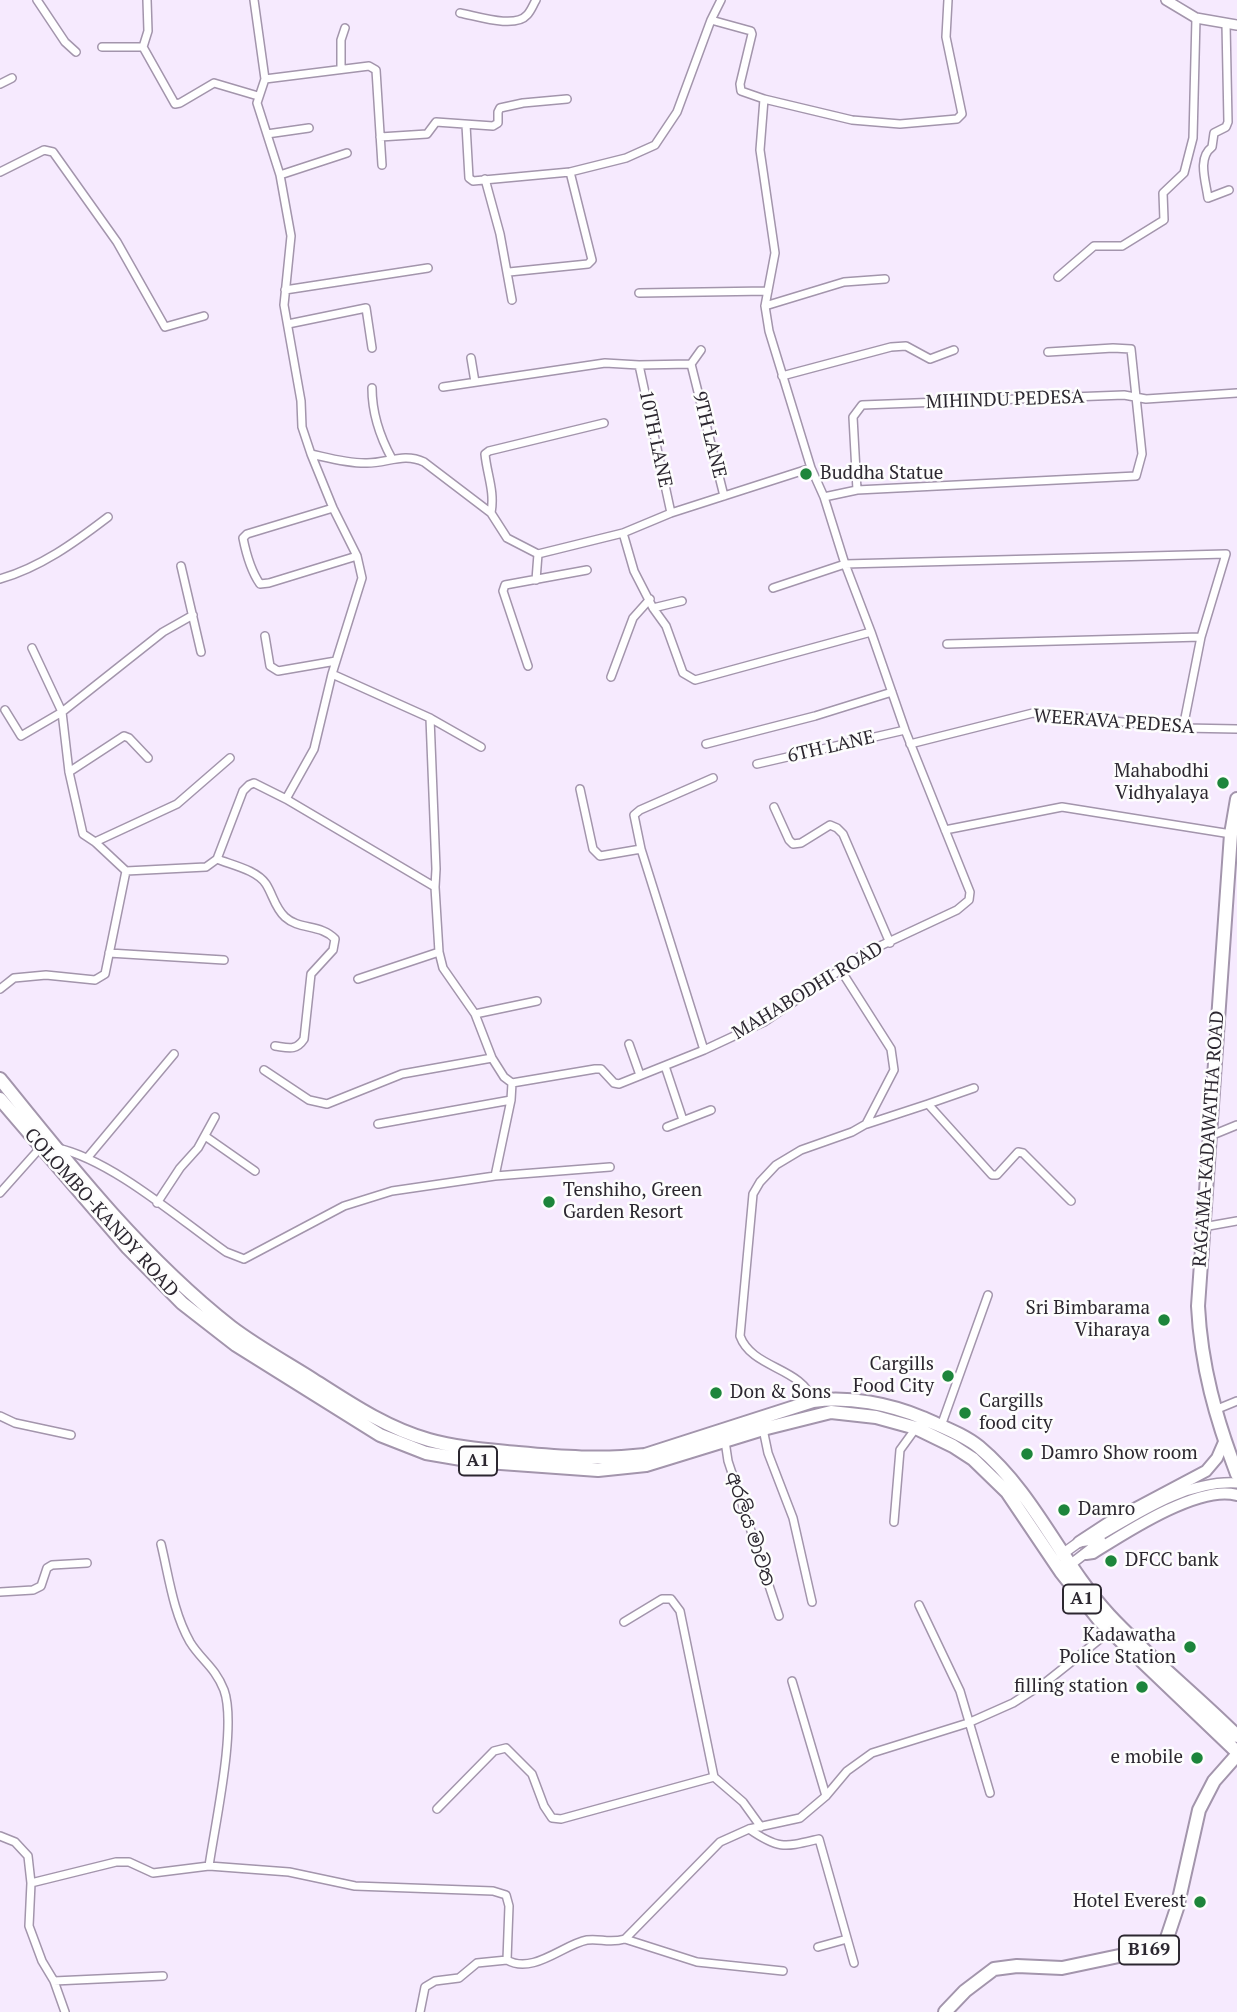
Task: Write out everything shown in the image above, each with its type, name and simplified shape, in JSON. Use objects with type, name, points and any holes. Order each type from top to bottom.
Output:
[{"type":"main road","name":"RAGAMA-KADAWATHA ROAD","points":[[1235,1466],[1214,1410],[1199,1335],[1198,1307],[1202,1227],[1237,799]]},
{"type":"main road","name":"COLOMBO-KANDY ROAD","points":[[0,1079],[128,1248],[182,1303],[236,1345],[380,1435],[426,1453],[473,1461],[598,1470],[646,1465],[763,1429],[831,1412],[876,1417],[916,1428],[963,1452],[1000,1484],[1066,1568],[1090,1610],[1237,1753]]},
{"type":"main road","name":"COLOMBO-KANDY ROAD","points":[[0,1099],[48,1145],[129,1232],[187,1289],[233,1328],[347,1402],[389,1424],[428,1440],[491,1451],[586,1459],[622,1458],[645,1455],[813,1401],[827,1399],[881,1405],[909,1412],[978,1446],[1031,1503],[1058,1557]]},
{"type":"main road","points":[[1079,1542],[1108,1523],[1206,1471],[1217,1458],[1224,1441]]},
{"type":"main road","points":[[1086,1554],[1093,1553],[1174,1506],[1217,1493],[1237,1494]]},
{"type":"main road","name":"COLOMBO-KANDY ROAD","points":[[1066,1568],[1109,1615],[1237,1736]]},
{"type":"main road","name":"B169","points":[[946,2012],[965,1991],[994,1969],[1017,1966],[1062,1968],[1150,1950],[1166,1941],[1177,1908],[1199,1810],[1214,1781],[1237,1753]]},
{"type":"street","points":[[37,0],[65,42],[76,52]]},
{"type":"street","points":[[147,0],[148,31],[143,47],[174,104],[214,83],[258,96]]},
{"type":"street","points":[[254,0],[265,79],[257,103],[279,175],[291,236],[284,305],[301,401],[302,428],[333,508],[357,556],[362,578],[332,674],[314,749],[286,799]]},
{"type":"street","points":[[460,13],[508,22],[518,21],[527,16],[536,0]]},
{"type":"street","points":[[466,125],[469,178],[473,181],[570,172],[626,158],[655,145],[677,112],[721,0]]},
{"type":"street","points":[[711,20],[751,31],[740,84],[741,91],[852,120],[900,124],[957,119],[962,114],[946,37],[948,0]]},
{"type":"street","points":[[1166,0],[1196,18],[1237,25]]},
{"type":"street","points":[[1058,276],[1094,246],[1122,246],[1164,220],[1163,193],[1184,173],[1193,138],[1196,18]]},
{"type":"street","points":[[1226,24],[1228,122],[1226,127],[1214,133],[1212,147],[1206,151],[1203,159],[1208,198],[1229,190]]},
{"type":"street","points":[[341,69],[341,40],[345,28]]},
{"type":"street","points":[[102,47],[143,47]]},
{"type":"street","points":[[265,79],[369,66],[376,70],[382,165]]},
{"type":"street","points":[[0,84],[12,78]]},
{"type":"street","points":[[380,137],[427,134],[436,122],[493,126],[498,123],[500,108],[567,99]]},
{"type":"street","points":[[764,99],[760,150],[775,253],[765,306],[844,282],[884,279]]},
{"type":"street","points":[[267,134],[309,128]]},
{"type":"street","points":[[0,172],[44,150],[53,152],[117,242],[165,327],[204,316]]},
{"type":"street","points":[[279,175],[347,153]]},
{"type":"street","points":[[509,272],[588,264],[592,260],[570,172]]},
{"type":"street","points":[[485,179],[509,272],[512,300]]},
{"type":"street","points":[[285,290],[428,268]]},
{"type":"street","points":[[639,293],[768,291]]},
{"type":"street","name":"MAHABODHI ROAD","points":[[513,1083],[601,1069],[616,1083],[665,1066],[764,1022],[865,953],[957,910],[969,900],[970,892],[910,744],[872,632],[845,564],[824,497],[811,468],[769,331],[765,306]]},
{"type":"street","points":[[288,324],[366,308],[372,348]]},
{"type":"street","points":[[782,376],[891,347],[906,346],[930,359],[954,351]]},
{"type":"street","points":[[824,497],[857,490],[1136,476],[1142,454],[1131,349],[1048,352]]},
{"type":"street","points":[[443,387],[605,363],[691,364],[701,350]]},
{"type":"street","points":[[471,358],[475,382]]},
{"type":"street","name":"9TH LANE","points":[[691,364],[724,496]]},
{"type":"street","name":"10TH LANE","points":[[639,365],[671,513]]},
{"type":"street","points":[[372,388],[375,414],[384,444],[393,459]]},
{"type":"street","name":"MIHINDU PEDESA","points":[[857,490],[853,416],[862,405],[1110,396],[1146,399],[1237,393]]},
{"type":"street","points":[[491,513],[491,480],[485,454],[604,423]]},
{"type":"street","points":[[311,454],[368,464],[413,457],[424,462],[491,513],[508,538],[538,554],[623,533],[671,513],[811,468]]},
{"type":"street","points":[[333,508],[247,534],[243,538],[255,577],[260,584],[269,583],[357,556]]},
{"type":"street","points":[[0,579],[19,573],[69,547],[108,517]]},
{"type":"street","points":[[623,533],[634,570],[653,608],[666,626],[684,673],[695,680],[872,632]]},
{"type":"street","points":[[536,580],[538,554]]},
{"type":"street","points":[[773,588],[845,564],[1226,554],[1201,637],[1183,728]]},
{"type":"street","points":[[181,566],[201,652]]},
{"type":"street","points":[[528,666],[503,591],[505,585],[587,570]]},
{"type":"street","points":[[611,677],[633,618],[650,599]]},
{"type":"street","points":[[653,608],[682,601]]},
{"type":"street","points":[[5,710],[22,736],[62,712],[163,632],[193,615]]},
{"type":"street","points":[[265,636],[270,666],[278,671],[336,661]]},
{"type":"street","points":[[947,644],[1201,637]]},
{"type":"street","points":[[32,648],[62,712],[69,772],[83,834],[126,871],[206,867],[217,859],[243,791],[254,783],[435,887]]},
{"type":"street","points":[[332,674],[430,718],[481,747]]},
{"type":"street","points":[[706,744],[816,716],[892,692]]},
{"type":"street","name":"WEERAVA PEDESA","points":[[910,744],[1033,713],[1183,728],[1237,729]]},
{"type":"street","points":[[430,718],[439,952],[443,968],[475,1014],[492,1058],[504,1077],[513,1083],[495,1176]]},
{"type":"street","name":"6TH LANE","points":[[757,764],[905,730]]},
{"type":"street","points":[[69,772],[124,736],[148,758]]},
{"type":"street","points":[[95,842],[177,804],[230,758]]},
{"type":"street","points":[[704,1050],[641,849],[634,815],[713,778]]},
{"type":"street","points":[[580,789],[596,853],[600,856],[641,849]]},
{"type":"street","points":[[774,807],[789,841],[793,844],[801,844],[830,825],[843,834],[890,943]]},
{"type":"street","points":[[945,830],[1062,807],[1234,826]]},
{"type":"street","points":[[217,859],[259,876],[286,919],[328,931],[335,939],[333,950],[311,974],[304,1039],[293,1049],[275,1046]]},
{"type":"street","points":[[0,989],[14,978],[46,975],[95,980],[105,974],[126,871]]},
{"type":"street","points":[[358,979],[439,952]]},
{"type":"street","points":[[109,953],[224,960]]},
{"type":"street","points":[[840,969],[891,1049],[894,1070],[866,1124]]},
{"type":"street","points":[[475,1014],[537,1001]]},
{"type":"street","points":[[629,1044],[640,1075]]},
{"type":"street","points":[[88,1157],[174,1054]]},
{"type":"street","points":[[264,1070],[309,1100],[327,1104],[402,1074],[492,1058]]},
{"type":"street","points":[[665,1066],[683,1120]]},
{"type":"street","points":[[813,1401],[810,1390],[800,1381],[750,1352],[743,1345],[740,1336],[754,1194],[760,1182],[776,1165],[800,1150],[852,1132],[866,1124],[974,1088]]},
{"type":"street","points":[[378,1124],[511,1100]]},
{"type":"street","points":[[928,1104],[992,1175],[997,1175],[1018,1152],[1023,1153],[1071,1201]]},
{"type":"street","points":[[667,1127],[710,1110]]},
{"type":"street","points":[[157,1203],[205,1136],[215,1117]]},
{"type":"street","points":[[1210,1136],[1237,1125]]},
{"type":"street","points":[[205,1136],[255,1171]]},
{"type":"street","points":[[0,1194],[48,1145],[88,1157],[226,1252],[244,1259],[344,1206],[392,1191],[495,1176],[610,1167]]},
{"type":"street","points":[[1202,1227],[1237,1221]]},
{"type":"street","points":[[941,1426],[988,1295]]},
{"type":"street","points":[[1214,1410],[1237,1401]]},
{"type":"street","points":[[0,1416],[15,1423],[71,1435]]},
{"type":"street","points":[[894,1522],[900,1450],[916,1428]]},
{"type":"street","points":[[763,1429],[768,1454],[793,1518],[812,1602]]},
{"type":"street","name":"අරලිය මාවත","points":[[725,1441],[728,1461],[779,1616]]},
{"type":"street","points":[[1058,1557],[1079,1542],[1092,1539],[1184,1491],[1237,1483]]},
{"type":"street","points":[[1066,1568],[1090,1548],[1130,1524],[1209,1486]]},
{"type":"street","points":[[161,1544],[180,1622],[192,1645],[214,1669],[225,1692],[228,1729],[209,1866]]},
{"type":"street","points":[[0,1592],[33,1590],[41,1586],[47,1568],[52,1564],[87,1563]]},
{"type":"street","points":[[625,1622],[662,1599],[671,1599],[680,1611],[714,1777],[743,1802],[761,1827]]},
{"type":"street","points":[[919,1605],[960,1691],[990,1793]]},
{"type":"street","points":[[420,2012],[425,1987],[459,1978],[477,1963],[507,1960],[517,1964],[546,1959],[586,1940],[612,1943],[625,1939],[720,1842],[750,1829],[800,1818],[826,1797],[847,1771],[872,1753],[968,1723],[1013,1703],[1046,1682],[1110,1631]]},
{"type":"street","points":[[792,1681],[826,1797]]},
{"type":"street","points":[[437,1809],[494,1751],[506,1748],[532,1774],[544,1806],[552,1818],[561,1819],[714,1777]]},
{"type":"street","points":[[750,1829],[771,1844],[793,1845],[820,1839],[853,1963]]},
{"type":"street","points":[[0,1836],[15,1842],[28,1856],[31,1883],[29,1926],[65,2012]]},
{"type":"street","points":[[31,1883],[116,1862],[129,1862],[153,1873],[209,1866],[289,1872],[355,1885],[493,1891],[506,1895],[509,1906],[507,1960]]},
{"type":"street","points":[[625,1939],[697,1962],[783,1971]]},
{"type":"street","points":[[818,1947],[847,1939]]},
{"type":"street","points":[[54,1981],[163,1976]]},
{"type":"place","name":"Buddha Statue","points":[[806,474]]},
{"type":"place","name":"Mahabodhi Vidhyalaya","points":[[1223,783]]},
{"type":"place","name":"Tenshiho, Green Garden Resort","points":[[549,1202]]},
{"type":"place","name":"Sri Bimbarama Viharaya","points":[[1164,1320]]},
{"type":"place","name":"Cargills Food City","points":[[948,1376]]},
{"type":"place","name":"Don & Sons","points":[[716,1393]]},
{"type":"place","name":"Cargills food city","points":[[965,1413]]},
{"type":"place","name":"Damro Show room","points":[[1027,1454]]},
{"type":"place","name":"Damro","points":[[1064,1510]]},
{"type":"place","name":"DFCC bank","points":[[1111,1561]]},
{"type":"place","name":"Kadawatha Police Station","points":[[1190,1647]]},
{"type":"place","name":"filling station","points":[[1142,1687]]},
{"type":"place","name":"e mobile","points":[[1197,1758]]},
{"type":"place","name":"Hotel Everest","points":[[1200,1902]]}]
